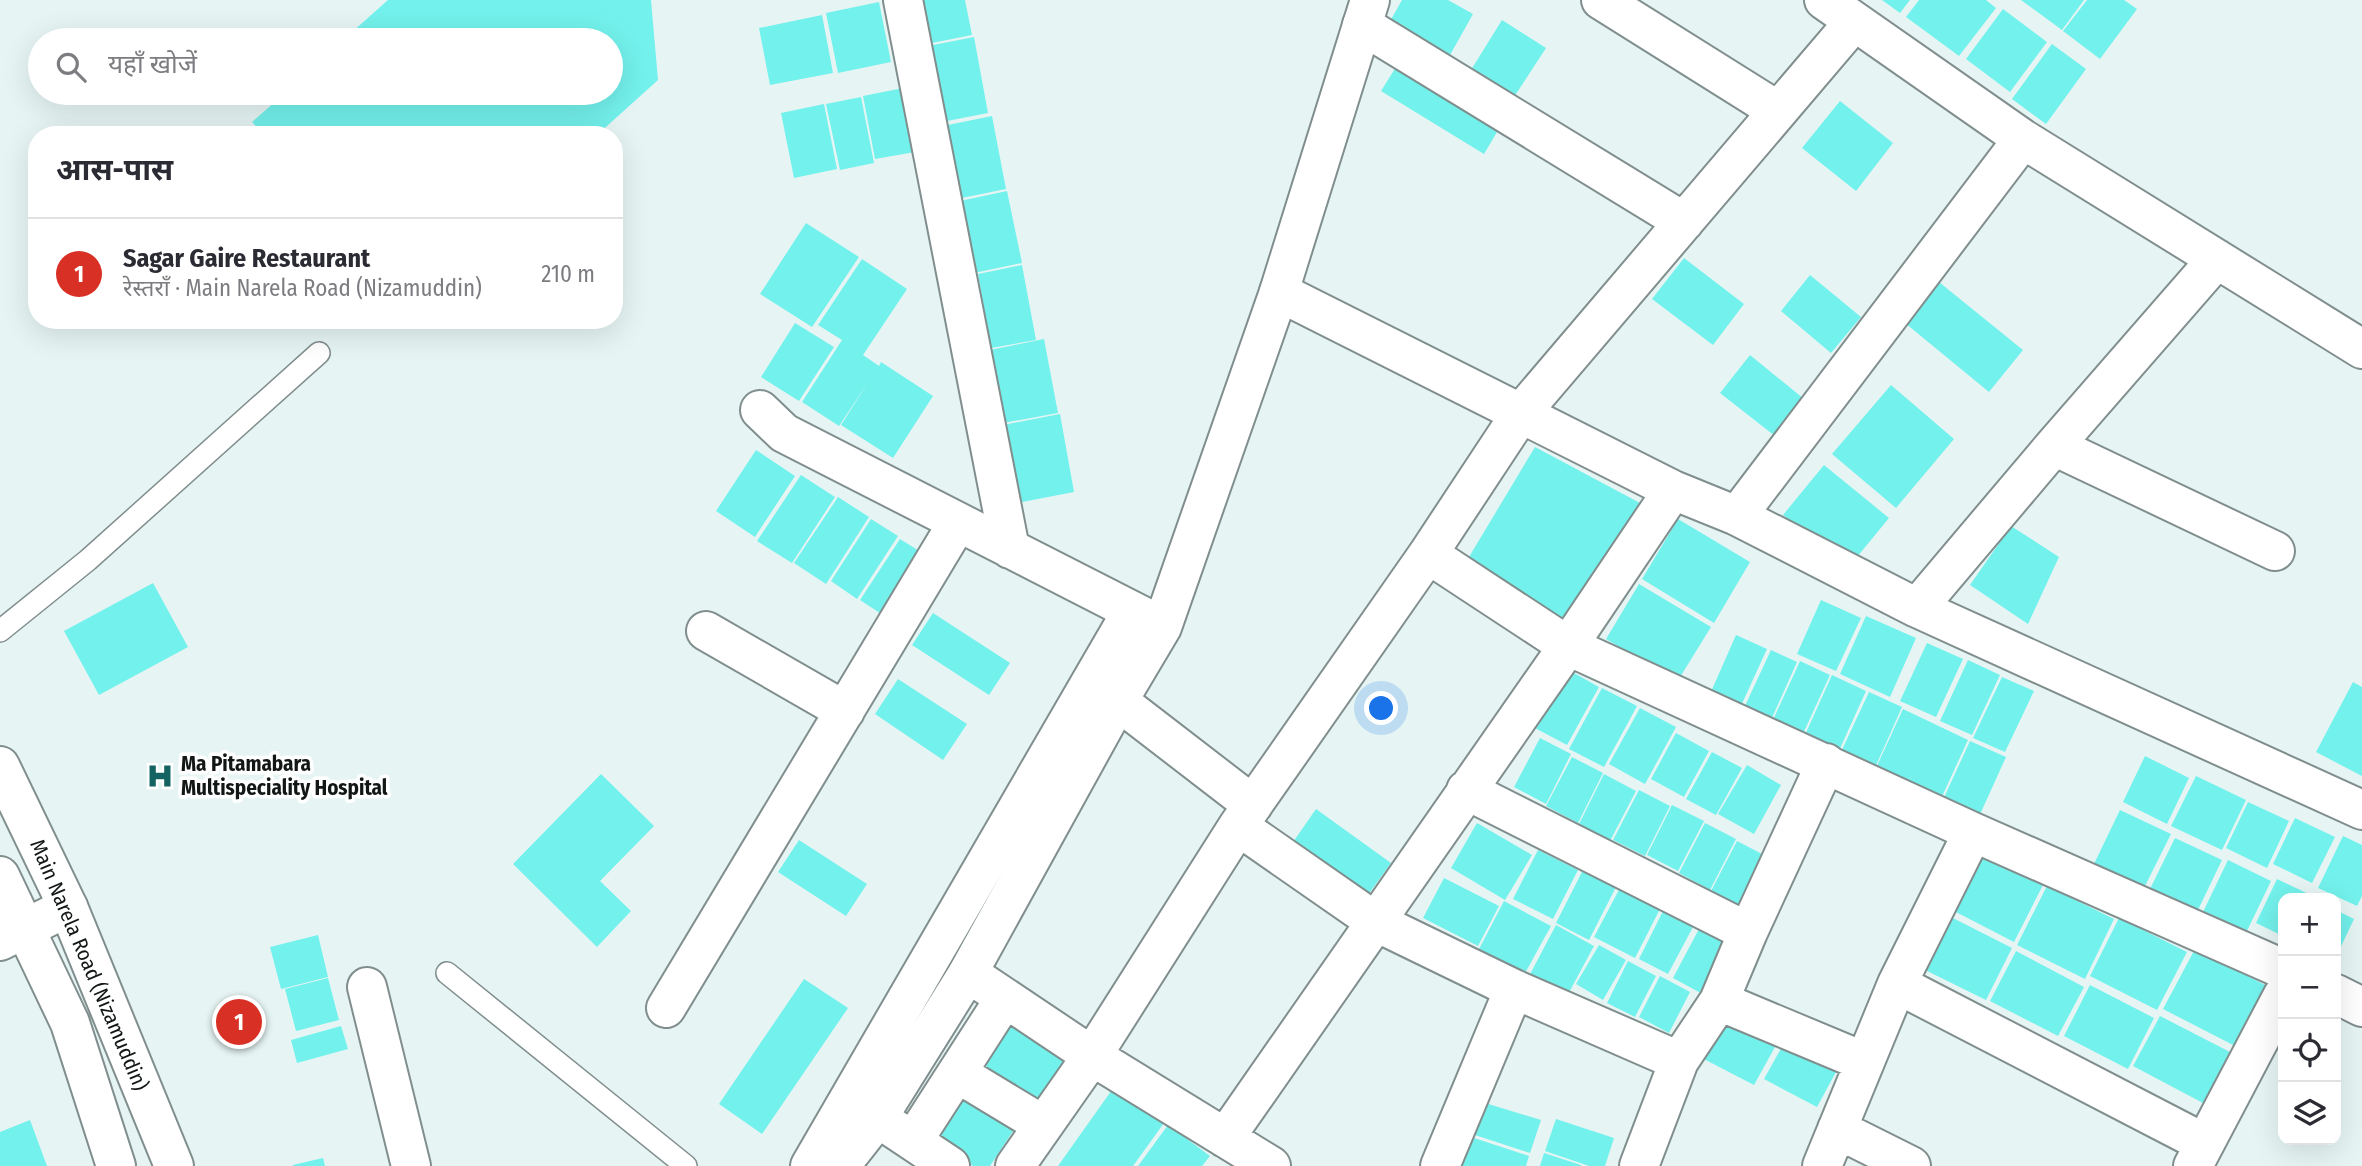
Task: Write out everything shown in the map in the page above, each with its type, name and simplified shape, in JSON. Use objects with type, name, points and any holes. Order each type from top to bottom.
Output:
[{"type":"street","points":[[903,0],[1010,549]]},
{"type":"street","points":[[1601,0],[1778,111]]},
{"type":"street","points":[[1014,1166],[1092,1056],[1245,816],[1427,554],[1521,413],[1778,111],[1839,11],[2023,139],[2362,349]]},
{"type":"street","points":[[840,1166],[877,1119],[968,973],[1118,701],[1147,619],[1279,292],[1366,12],[1684,222]]},
{"type":"street","points":[[1737,516],[2023,139]]},
{"type":"street","points":[[1917,608],[2217,260]]},
{"type":"street","points":[[1279,292],[1673,490],[1737,516],[1917,608],[2362,810]]},
{"type":"street","points":[[760,410],[785,433],[1147,619]]},
{"type":"street","points":[[2054,446],[2275,551]]},
{"type":"street","points":[[1225,1138],[1673,490]]},
{"type":"street","points":[[666,1008],[958,522]]},
{"type":"street","points":[[1427,554],[1567,646],[1826,762],[1973,832],[2278,967]]},
{"type":"street","points":[[810,1166],[1147,619]]},
{"type":"street","points":[[706,631],[845,711]]},
{"type":"street","points":[[1118,701],[1245,816],[1376,922],[1514,989],[1679,1061]]},
{"type":"street","points":[[1639,1166],[1679,1061],[1719,1001],[1826,762]]},
{"type":"street","name":"Main Narela Road (Nizamuddin)","points":[[0,766],[68,907],[174,1166]]},
{"type":"street","points":[[1466,790],[1748,932]]},
{"type":"street","points":[[1822,1166],[1896,984],[1973,832]]},
{"type":"street","name":"Main Narela Road (Nizamuddin)","points":[[0,876],[13,935],[70,1023],[116,1166]]},
{"type":"street","points":[[13,935],[68,907]]},
{"type":"street","points":[[968,973],[1092,1056],[1271,1166]]},
{"type":"street","points":[[1896,984],[2198,1154],[2278,1004]]},
{"type":"street","points":[[367,987],[411,1166]]},
{"type":"street","points":[[1440,1166],[1514,989]]},
{"type":"street","points":[[2341,996],[2362,1007]]},
{"type":"street","points":[[913,1141],[1005,998]]},
{"type":"street","points":[[1719,1001],[1865,1062]]},
{"type":"street","points":[[957,1073],[1043,1125]]},
{"type":"street","points":[[877,1119],[950,1166]]},
{"type":"street","points":[[1836,1129],[1911,1166]]},
{"type":"lane","points":[[0,631],[88,561],[319,353]]},
{"type":"lane","points":[[447,973],[686,1166]]},
{"type":"building","points":[[388,0],[651,0],[658,80],[607,126],[256,126],[252,122],[271,105],[623,105],[623,28],[356,28]]},
{"type":"building","points":[[919,0],[965,0],[972,35],[927,44]]},
{"type":"building","points":[[1402,0],[1448,0],[1473,14],[1445,64],[1385,30]]},
{"type":"building","points":[[1882,0],[1910,0],[1900,13]]},
{"type":"building","points":[[1919,0],[1986,0],[1996,8],[1959,56],[1906,17]]},
{"type":"building","points":[[2021,0],[2084,0],[2062,30]]},
{"type":"building","points":[[2087,0],[2124,0],[2137,9],[2100,59],[2063,31]]},
{"type":"building","points":[[879,2],[891,62],[838,73],[826,13]]},
{"type":"building","points":[[2003,9],[2047,42],[2010,92],[1966,59]]},
{"type":"building","points":[[822,15],[833,73],[770,85],[759,28]]},
{"type":"building","points":[[1502,20],[1546,48],[1514,97],[1471,70]]},
{"type":"building","points":[[974,37],[988,113],[942,122],[928,46]]},
{"type":"building","points":[[2052,44],[2086,69],[2046,124],[2012,99]]},
{"type":"building","points":[[1401,59],[1503,122],[1484,154],[1381,91]]},
{"type":"building","points":[[903,88],[915,152],[875,159],[863,96]]},
{"type":"building","points":[[861,97],[874,163],[840,170],[826,104]]},
{"type":"building","points":[[1840,101],[1893,143],[1856,191],[1802,148]]},
{"type":"building","points":[[824,104],[837,169],[794,178],[781,113]]},
{"type":"building","points":[[992,116],[1006,189],[957,199],[943,126]]},
{"type":"building","points":[[1007,191],[1022,263],[974,273],[960,201]]},
{"type":"building","points":[[806,223],[859,257],[812,327],[760,294]]},
{"type":"building","points":[[1684,258],[1744,304],[1713,345],[1652,299]]},
{"type":"building","points":[[862,259],[907,289],[863,355],[879,366],[881,362],[933,396],[893,458],[841,425],[869,381],[839,426],[802,402],[842,340],[818,325]]},
{"type":"building","points":[[1022,265],[1036,340],[991,348],[978,274]]},
{"type":"building","points":[[1810,275],[1861,317],[1831,353],[1781,311]]},
{"type":"building","points":[[1939,282],[2023,350],[1989,392],[1905,323]]},
{"type":"building","points":[[795,323],[834,347],[799,401],[761,377]]},
{"type":"building","points":[[1044,339],[1058,413],[1003,423],[990,350]]},
{"type":"building","points":[[1750,355],[1809,403],[1780,440],[1720,393]]},
{"type":"building","points":[[1891,385],[1954,439],[1896,508],[1832,454]]},
{"type":"building","points":[[1060,414],[1074,492],[1017,503],[1003,425]]},
{"type":"building","points":[[1535,447],[1640,503],[1566,622],[1466,562]]},
{"type":"building","points":[[756,450],[795,476],[755,537],[716,511]]},
{"type":"building","points":[[1824,465],[1889,518],[1848,568],[1783,515]]},
{"type":"building","points":[[801,475],[835,497],[792,563],[757,541]]},
{"type":"building","points":[[838,497],[869,517],[826,584],[794,563]]},
{"type":"building","points":[[871,519],[898,536],[857,599],[831,581]]},
{"type":"building","points":[[1678,519],[1750,562],[1714,623],[1642,579]]},
{"type":"building","points":[[2011,526],[2059,557],[2028,624],[1970,585]]},
{"type":"building","points":[[900,539],[929,557],[889,619],[860,600]]},
{"type":"building","points":[[153,583],[188,647],[99,695],[64,631]]},
{"type":"building","points":[[1639,584],[1711,627],[1677,682],[1606,639]]},
{"type":"building","points":[[1821,600],[1861,618],[1836,671],[1797,654]]},
{"type":"building","points":[[933,613],[1010,663],[989,695],[912,645]]},
{"type":"building","points":[[1866,616],[1916,638],[1890,697],[1840,674]]},
{"type":"building","points":[[1736,635],[1767,649],[1740,708],[1710,694]]},
{"type":"building","points":[[1927,643],[1963,659],[1936,717],[1900,701]]},
{"type":"building","points":[[1771,650],[1797,662],[1771,720],[1744,708]]},
{"type":"building","points":[[1968,660],[2000,675],[1972,735],[1940,721]]},
{"type":"building","points":[[1800,661],[1830,675],[1802,736],[1772,722]]},
{"type":"building","points":[[1565,668],[1599,687],[1567,745],[1533,727]]},
{"type":"building","points":[[1832,675],[1866,691],[1838,753],[1804,737]]},
{"type":"building","points":[[2002,677],[2034,691],[2005,752],[1973,738]]},
{"type":"building","points":[[898,679],[967,724],[943,760],[875,714]]},
{"type":"building","points":[[2353,682],[2362,687],[2362,776],[2316,752]]},
{"type":"building","points":[[1602,688],[1637,706],[1604,767],[1569,749]]},
{"type":"building","points":[[1869,692],[1902,707],[1874,770],[1840,754]]},
{"type":"building","points":[[1640,708],[1676,727],[1645,784],[1609,764]]},
{"type":"building","points":[[1903,709],[1968,740],[1940,801],[1907,786],[1913,773],[1907,785],[1875,770]]},
{"type":"building","points":[[1676,733],[1709,751],[1684,797],[1651,779]]},
{"type":"building","points":[[1540,738],[1571,754],[1546,804],[1514,787]]},
{"type":"building","points":[[1970,741],[2006,757],[1977,821],[1941,804]]},
{"type":"building","points":[[1712,752],[1742,768],[1716,815],[1686,799]]},
{"type":"building","points":[[2145,756],[2189,778],[2167,824],[2123,802]]},
{"type":"building","points":[[1572,757],[1603,773],[1578,823],[1546,806]]},
{"type":"building","points":[[1747,765],[1781,785],[1754,834],[1718,814]]},
{"type":"building","points":[[601,774],[654,826],[600,881],[631,911],[597,947],[513,864]]},
{"type":"building","points":[[1604,774],[1636,791],[1610,841],[1579,824]]},
{"type":"building","points":[[2196,776],[2246,800],[2222,850],[2171,826]]},
{"type":"building","points":[[1639,790],[1670,806],[1645,856],[1613,840]]},
{"type":"building","points":[[2248,802],[2289,821],[2267,868],[2226,848]]},
{"type":"building","points":[[1672,805],[1704,821],[1678,871],[1647,855]]},
{"type":"building","points":[[1316,809],[1391,863],[1365,899],[1291,845]]},
{"type":"building","points":[[2120,810],[2171,834],[2142,892],[2092,868]]},
{"type":"building","points":[[2295,818],[2335,837],[2312,883],[2273,864]]},
{"type":"building","points":[[1477,823],[1532,855],[1505,900],[1451,868]]},
{"type":"building","points":[[1705,823],[1736,839],[1710,890],[1679,873]]},
{"type":"building","points":[[2343,836],[2362,845],[2362,896],[2357,906],[2341,899],[2341,893],[2329,893],[2318,888]]},
{"type":"building","points":[[2175,838],[2222,860],[2197,912],[2150,889]]},
{"type":"building","points":[[799,840],[867,884],[846,916],[778,872]]},
{"type":"building","points":[[1737,841],[1768,857],[1742,907],[1711,891]]},
{"type":"building","points":[[1538,850],[1578,870],[1553,919],[1513,899]]},
{"type":"building","points":[[1979,853],[2043,885],[2014,942],[1950,909]]},
{"type":"building","points":[[2228,860],[2271,881],[2246,933],[2203,912]]},
{"type":"building","points":[[1583,870],[1616,887],[1589,940],[1556,923]]},
{"type":"building","points":[[1444,878],[1499,906],[1478,946],[1423,918]]},
{"type":"building","points":[[2277,879],[2306,893],[2278,893],[2278,934],[2256,923]]},
{"type":"building","points":[[1621,886],[1661,907],[1635,958],[1594,937]]},
{"type":"building","points":[[2047,886],[2114,919],[2085,979],[2017,945]]},
{"type":"building","points":[[1504,901],[1551,926],[1524,975],[1478,951]]},
{"type":"building","points":[[1664,909],[1694,925],[1668,974],[1639,959]]},
{"type":"building","points":[[2341,912],[2354,919],[2341,946]]},
{"type":"building","points":[[1947,915],[2012,948],[1986,1000],[1921,968]]},
{"type":"building","points":[[2119,918],[2187,952],[2157,1010],[2090,976]]},
{"type":"building","points":[[1556,925],[1594,946],[1566,998],[1528,978]]},
{"type":"building","points":[[1699,929],[1734,946],[1708,997],[1673,978]]},
{"type":"building","points":[[318,935],[328,977],[281,989],[270,947]]},
{"type":"building","points":[[1599,945],[1626,960],[1603,1000],[1576,984]]},
{"type":"building","points":[[2195,949],[2267,986],[2235,1046],[2163,1009]]},
{"type":"building","points":[[2016,951],[2084,987],[2058,1036],[1990,1001]]},
{"type":"building","points":[[1628,961],[1656,976],[1635,1017],[1607,1003]]},
{"type":"building","points":[[1660,976],[1690,992],[1669,1033],[1639,1017]]},
{"type":"building","points":[[328,978],[339,1020],[296,1031],[285,989]]},
{"type":"building","points":[[804,979],[848,1008],[762,1134],[719,1104]]},
{"type":"building","points":[[2090,985],[2154,1018],[2128,1069],[2064,1036]]},
{"type":"building","points":[[1014,1014],[1080,1064],[1046,1111],[979,1061]]},
{"type":"building","points":[[2160,1016],[2230,1052],[2203,1103],[2133,1066]]},
{"type":"building","points":[[1718,1017],[1775,1047],[1754,1085],[1698,1056]]},
{"type":"building","points":[[341,1026],[348,1049],[297,1063],[291,1040]]},
{"type":"building","points":[[1783,1045],[1836,1072],[1817,1107],[1764,1079]]},
{"type":"building","points":[[963,1084],[1019,1122],[990,1166],[973,1166],[928,1136]]},
{"type":"building","points":[[1114,1087],[1164,1123],[1133,1166],[1058,1166]]},
{"type":"building","points":[[1482,1102],[1541,1120],[1530,1153],[1472,1134]]},
{"type":"building","points":[[1556,1119],[1614,1138],[1605,1166],[1589,1166],[1545,1151]]},
{"type":"building","points":[[30,1120],[47,1166],[0,1166],[0,1132]]},
{"type":"building","points":[[1168,1125],[1210,1156],[1202,1166],[1138,1166]]},
{"type":"building","points":[[1471,1137],[1529,1156],[1526,1166],[1462,1166]]},
{"type":"building","points":[[1544,1153],[1581,1165],[1581,1166],[1540,1166]]},
{"type":"building","points":[[323,1158],[325,1166],[293,1166],[293,1165]]},
{"type":"place","name":"Ma Pitamabara Multispeciality Hospital","points":[[160,776]]},
{"type":"place","name":"Sagar Gaire Restaurant","points":[[239,1022]]}]
